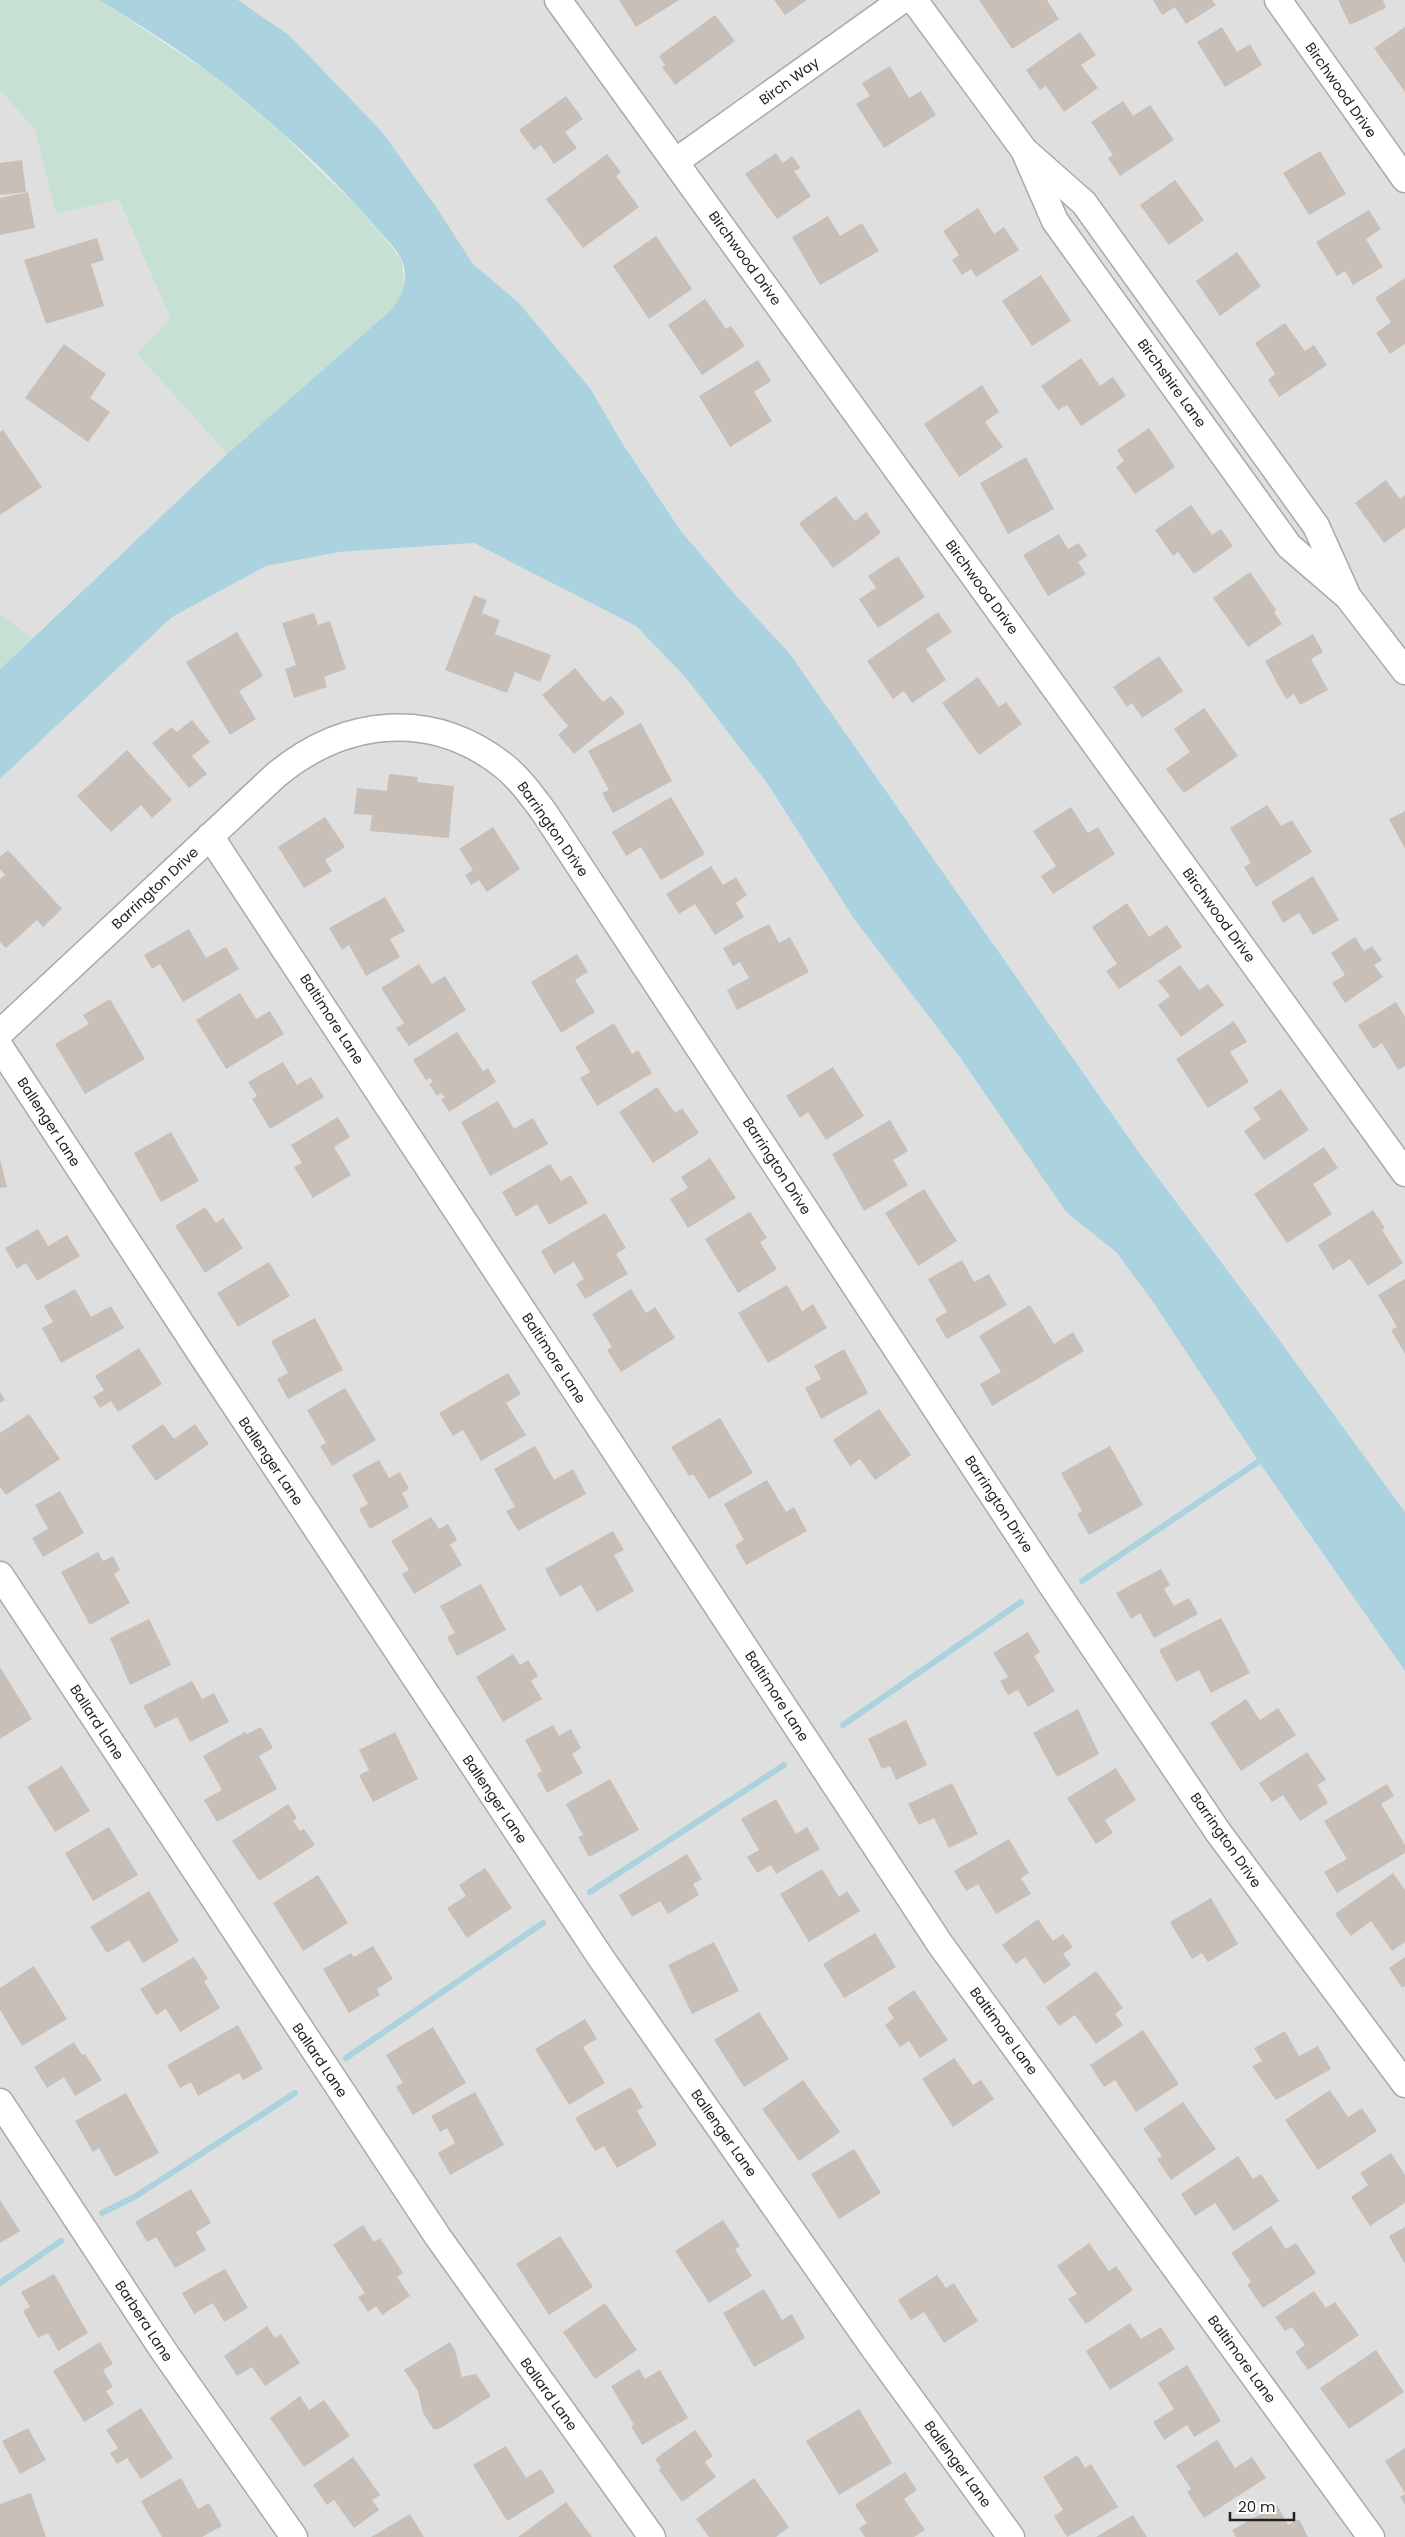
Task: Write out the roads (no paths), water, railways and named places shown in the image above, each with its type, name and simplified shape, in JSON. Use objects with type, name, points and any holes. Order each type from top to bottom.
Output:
[{"type":"street","name":"Birchwood Drive","points":[[558,0],[1405,1174]]},
{"type":"street","name":"Birch Way","points":[[675,162],[902,0]]},
{"type":"street","points":[[914,0],[1024,150],[1084,203],[1316,526],[1348,596],[1405,671]]},
{"type":"street","name":"Birchwood Drive","points":[[1278,0],[1405,179]]},
{"type":"street","name":"Barrington Drive","points":[[0,1033],[210,836],[292,762],[324,742],[359,731],[393,727],[429,730],[476,748],[504,766],[518,779],[544,812],[1051,1584],[1218,1832],[1405,2084]]},
{"type":"street","name":"Baltimore Lane","points":[[210,836],[940,1944],[1371,2537]]},
{"type":"street","name":"Ballenger Lane","points":[[0,1047],[601,1958],[867,2338],[1010,2537]]},
{"type":"street","name":"Ballard Lane","points":[[0,1575],[438,2238],[652,2537]]},
{"type":"street","name":"Barbera Lane","points":[[0,2102],[163,2350],[294,2537]]},
{"type":"water","points":[[100,0],[238,0],[289,35],[382,132],[437,208],[473,264],[519,303],[590,388],[624,446],[681,531],[732,591],[790,654],[1138,1151],[1405,1512],[1405,1671],[1261,1465],[1153,1302],[1116,1252],[1066,1212],[959,1056],[854,919],[767,783],[686,678],[636,626],[474,543],[340,552],[266,566],[172,617],[0,779],[0,669],[227,454],[392,309],[402,293],[405,282],[403,263],[394,248],[356,204],[296,145],[232,90],[198,64]]},
{"type":"waterway","points":[[1082,1581],[1258,1462]]},
{"type":"waterway","points":[[843,1725],[1021,1602]]},
{"type":"waterway","points":[[590,1892],[784,1765]]},
{"type":"waterway","points":[[346,2058],[543,1923]]},
{"type":"waterway","points":[[102,2213],[136,2196],[295,2093]]},
{"type":"waterway","points":[[0,2283],[61,2241]]}]
